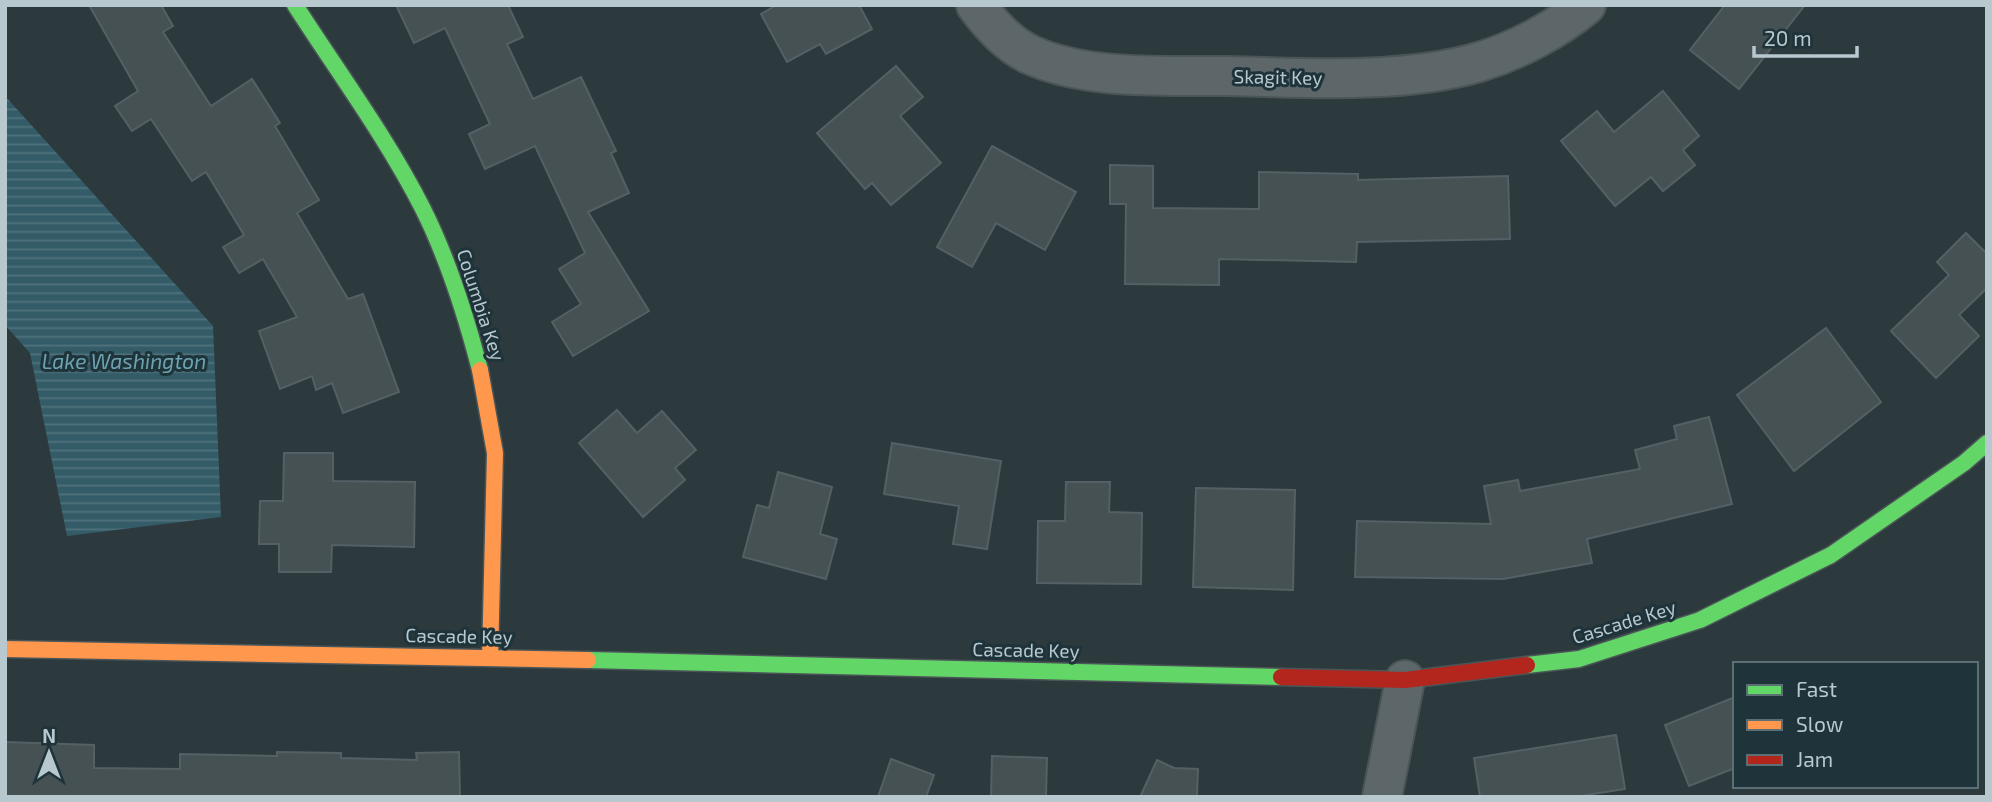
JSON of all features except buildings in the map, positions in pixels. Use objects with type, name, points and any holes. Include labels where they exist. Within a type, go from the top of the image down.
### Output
[{"type":"street","name":"Columbia Key","points":[[295,5],[383,141],[423,210],[466,316],[485,389],[495,453],[490,657]]},
{"type":"street","name":"Skagit Key","points":[[976,5],[999,33],[1030,54],[1073,67],[1130,74],[1314,78],[1422,74],[1479,62],[1535,39],[1586,5]]},
{"type":"street","name":"Cascade Key","points":[[5,649],[490,657],[1405,680],[1578,659],[1700,620],[1831,555],[1964,463],[1987,443]]},
{"type":"street","points":[[1382,797],[1405,680]]},
{"type":"water","name":"Lake Washington","points":[[5,96],[213,326],[221,517],[67,536],[30,353],[5,325]]},
{"type":"traffic: fast","points":[[295,5],[378,131],[423,209],[456,288],[480,370]]},
{"type":"traffic: fast","points":[[1527,665],[1579,659],[1700,620],[1831,555],[1964,463],[1987,443]]},
{"type":"traffic: fast","points":[[588,660],[1281,677]]},
{"type":"traffic: slow","points":[[480,370],[495,453],[490,658]]},
{"type":"traffic: slow","points":[[5,649],[588,660]]},
{"type":"traffic: jam","points":[[1281,677],[1405,680],[1527,665]]}]
